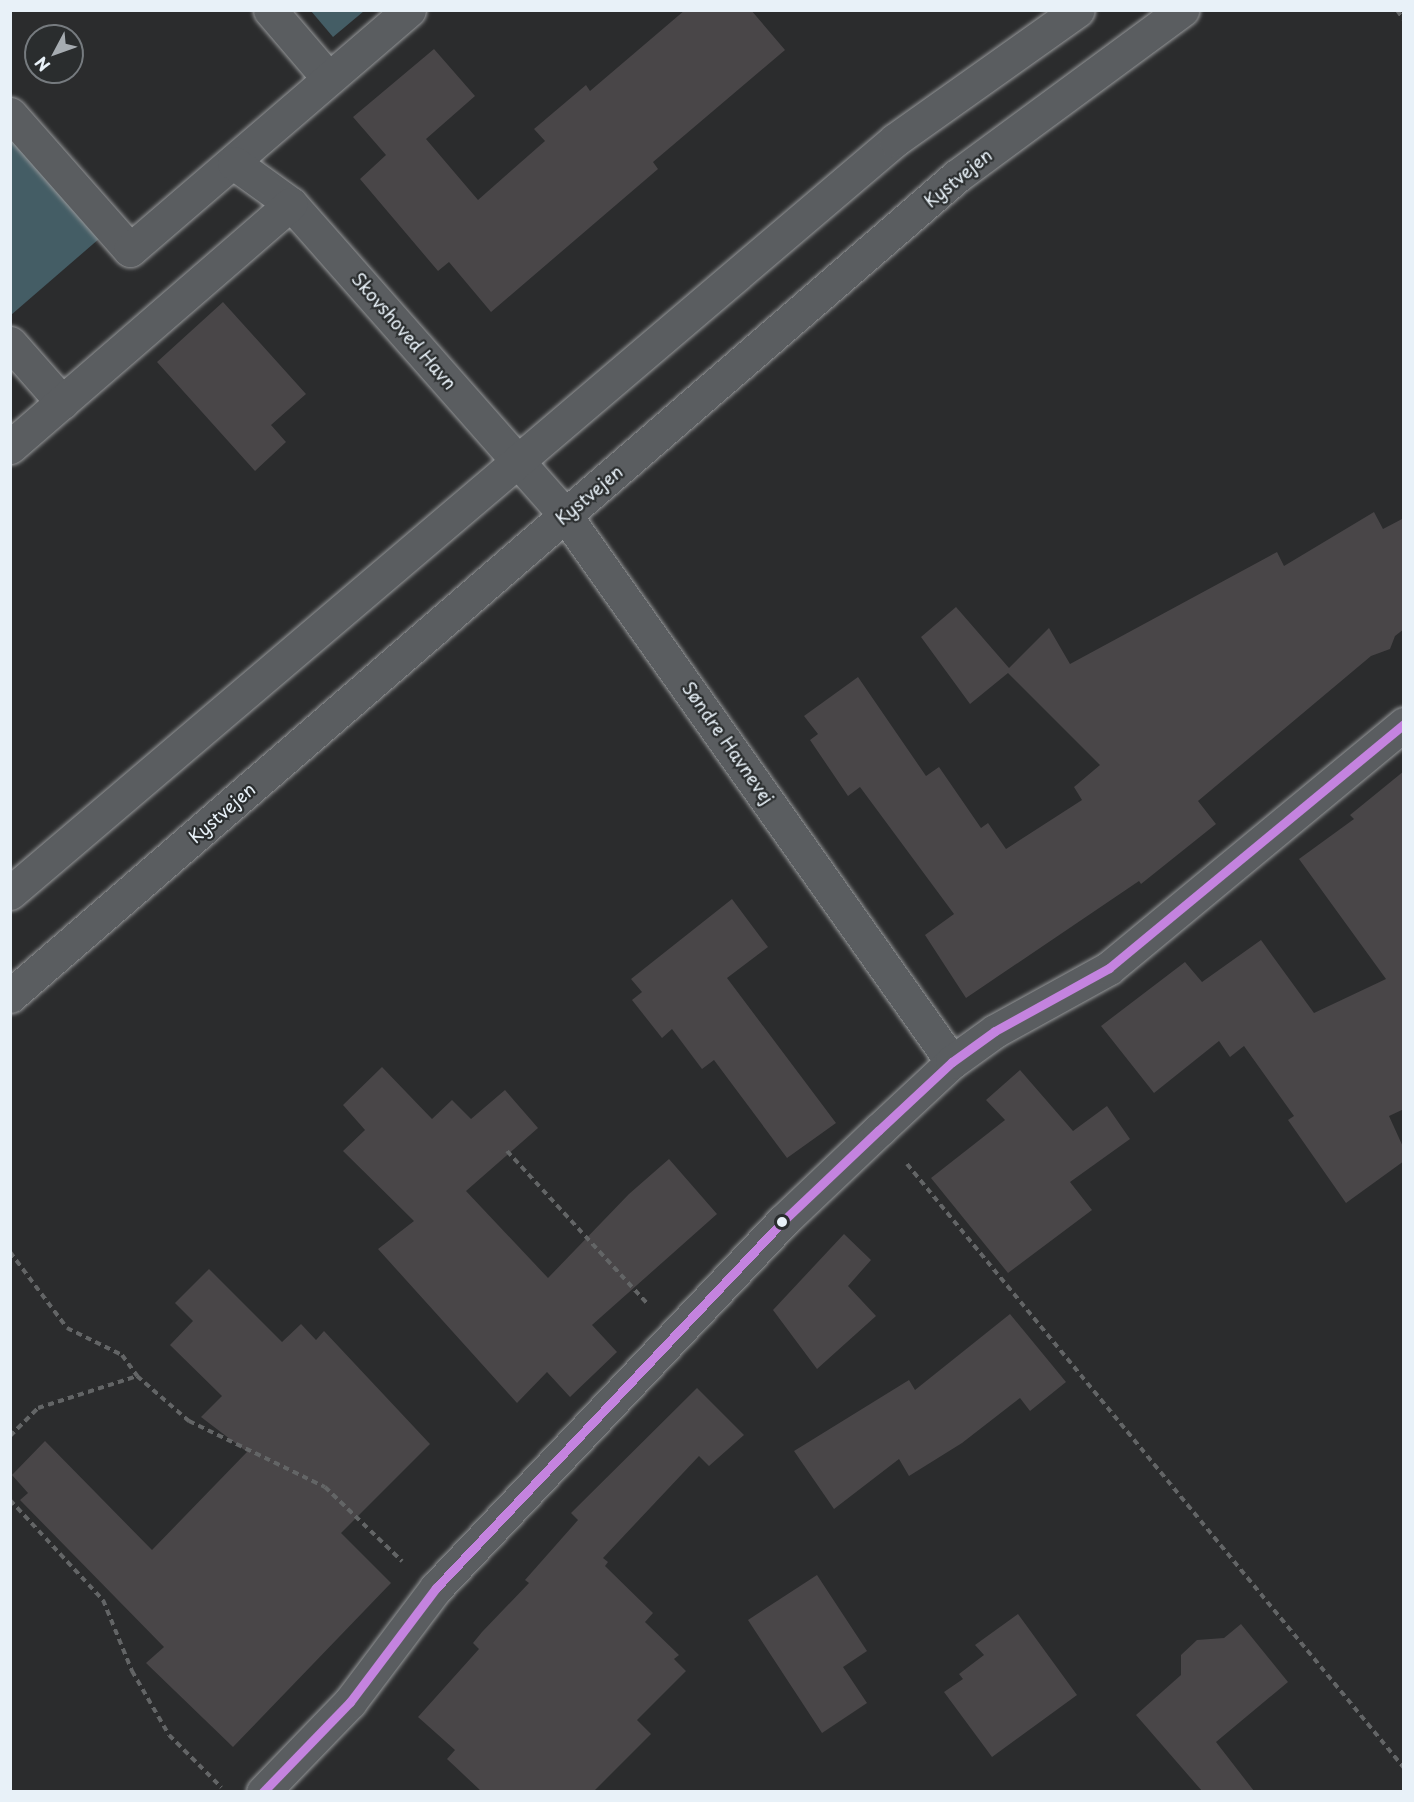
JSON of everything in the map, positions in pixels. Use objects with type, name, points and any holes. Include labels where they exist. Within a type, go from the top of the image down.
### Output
[{"type":"main road","points":[[270,10],[328,78]]},
{"type":"main road","points":[[10,114],[130,250],[234,163],[328,78],[409,10]]},
{"type":"main road","points":[[10,893],[516,460],[895,140],[1078,10]]},
{"type":"main road","name":"Kystvejen","points":[[10,996],[957,176],[1182,10]]},
{"type":"main road","name":"Skovshoved Havn","points":[[234,163],[291,204],[516,460]]},
{"type":"main road","points":[[10,447],[291,204]]},
{"type":"main road","points":[[10,343],[62,402]]},
{"type":"main road","name":"Søndre Havnevej","points":[[516,460],[565,515],[952,1062]]},
{"type":"main road","points":[[263,1791],[350,1702],[434,1590],[783,1221],[879,1130],[952,1062],[1002,1027],[1109,968],[1404,724]]},
{"type":"path","points":[[1397,10],[1404,20]]},
{"type":"path","points":[[879,1130],[1404,1768]]},
{"type":"path","points":[[507,1151],[676,1334]]},
{"type":"path","points":[[10,1252],[67,1328],[122,1355],[137,1376],[189,1421],[325,1487],[434,1590]]},
{"type":"path","points":[[10,1436],[38,1408],[137,1376]]},
{"type":"path","points":[[10,1500],[104,1600],[132,1671],[169,1735],[226,1791]]},
{"type":"water","points":[[311,11],[364,11],[333,37]]},
{"type":"water","points":[[10,135],[100,238],[11,315],[10,315]]},
{"type":"building","points":[[685,10],[751,10],[785,50],[653,162],[658,169],[491,312],[449,262],[438,271],[360,179],[386,155],[353,117],[434,49],[475,96],[426,139],[478,200],[545,141],[534,129],[586,85],[590,91]]},
{"type":"building","points":[[223,302],[306,394],[271,425],[286,442],[255,471],[157,362]]},
{"type":"building","points":[[1374,512],[1383,529],[1404,518],[1404,629],[1395,636],[1390,649],[1371,656],[1198,801],[1216,824],[1141,884],[1139,881],[966,998],[925,935],[954,914],[860,787],[848,796],[810,740],[818,734],[804,716],[858,677],[926,776],[939,767],[981,828],[988,823],[1006,849],[1082,800],[1074,787],[1100,765],[1008,673],[970,704],[921,637],[956,607],[1009,668],[1049,628],[1070,664],[1277,552],[1284,566]]},
{"type":"building","points":[[1404,771],[1404,1109],[1389,1116],[1404,1149],[1404,1161],[1346,1203],[1288,1120],[1294,1116],[1244,1046],[1230,1057],[1219,1041],[1154,1093],[1101,1026],[1185,962],[1202,982],[1261,940],[1314,1013],[1386,979],[1299,859],[1354,819],[1350,815]]},
{"type":"building","points":[[732,899],[768,947],[727,978],[836,1123],[787,1158],[714,1060],[702,1069],[672,1029],[662,1038],[632,1000],[642,992],[631,979]]},
{"type":"building","points":[[382,1067],[432,1119],[452,1100],[471,1119],[505,1090],[538,1128],[466,1191],[548,1278],[629,1194],[669,1159],[717,1214],[592,1325],[617,1352],[570,1397],[547,1372],[517,1403],[378,1249],[414,1221],[343,1151],[365,1130],[343,1105]]},
{"type":"building","points":[[1020,1070],[1073,1131],[1107,1106],[1130,1139],[1070,1182],[1092,1210],[1008,1273],[931,1178],[1005,1120],[986,1100]]},
{"type":"building","points":[[844,1234],[871,1260],[848,1286],[876,1316],[817,1369],[773,1310]]},
{"type":"building","points":[[209,1269],[282,1342],[301,1324],[316,1340],[324,1331],[430,1444],[341,1533],[391,1583],[233,1747],[146,1663],[164,1647],[20,1500],[28,1493],[12,1475],[45,1441],[152,1550],[247,1452],[201,1417],[222,1396],[170,1345],[193,1321],[175,1303]]},
{"type":"building","points":[[1010,1314],[1066,1382],[1030,1411],[1020,1398],[962,1443],[909,1476],[899,1459],[834,1509],[794,1451],[909,1380],[915,1390]]},
{"type":"building","points":[[697,1388],[744,1435],[709,1466],[699,1456],[603,1558],[608,1562],[605,1566],[653,1613],[645,1622],[679,1655],[674,1659],[686,1671],[637,1720],[651,1734],[594,1791],[481,1791],[447,1759],[455,1750],[418,1717],[479,1649],[473,1643],[529,1583],[525,1580],[578,1520],[571,1513]]},
{"type":"building","points":[[817,1575],[867,1651],[843,1667],[867,1703],[822,1733],[748,1620]]},
{"type":"building","points":[[1018,1614],[1077,1695],[992,1757],[944,1692],[963,1679],[959,1674],[984,1655],[975,1645]]},
{"type":"building","points":[[1241,1624],[1288,1682],[1216,1742],[1254,1791],[1202,1791],[1136,1715],[1181,1675],[1181,1655],[1197,1640],[1224,1638]]},
{"type":"transit line","points":[[263,1792],[350,1702],[436,1588],[783,1221],[879,1130],[952,1062],[995,1031],[1109,968],[1404,724]]}]
